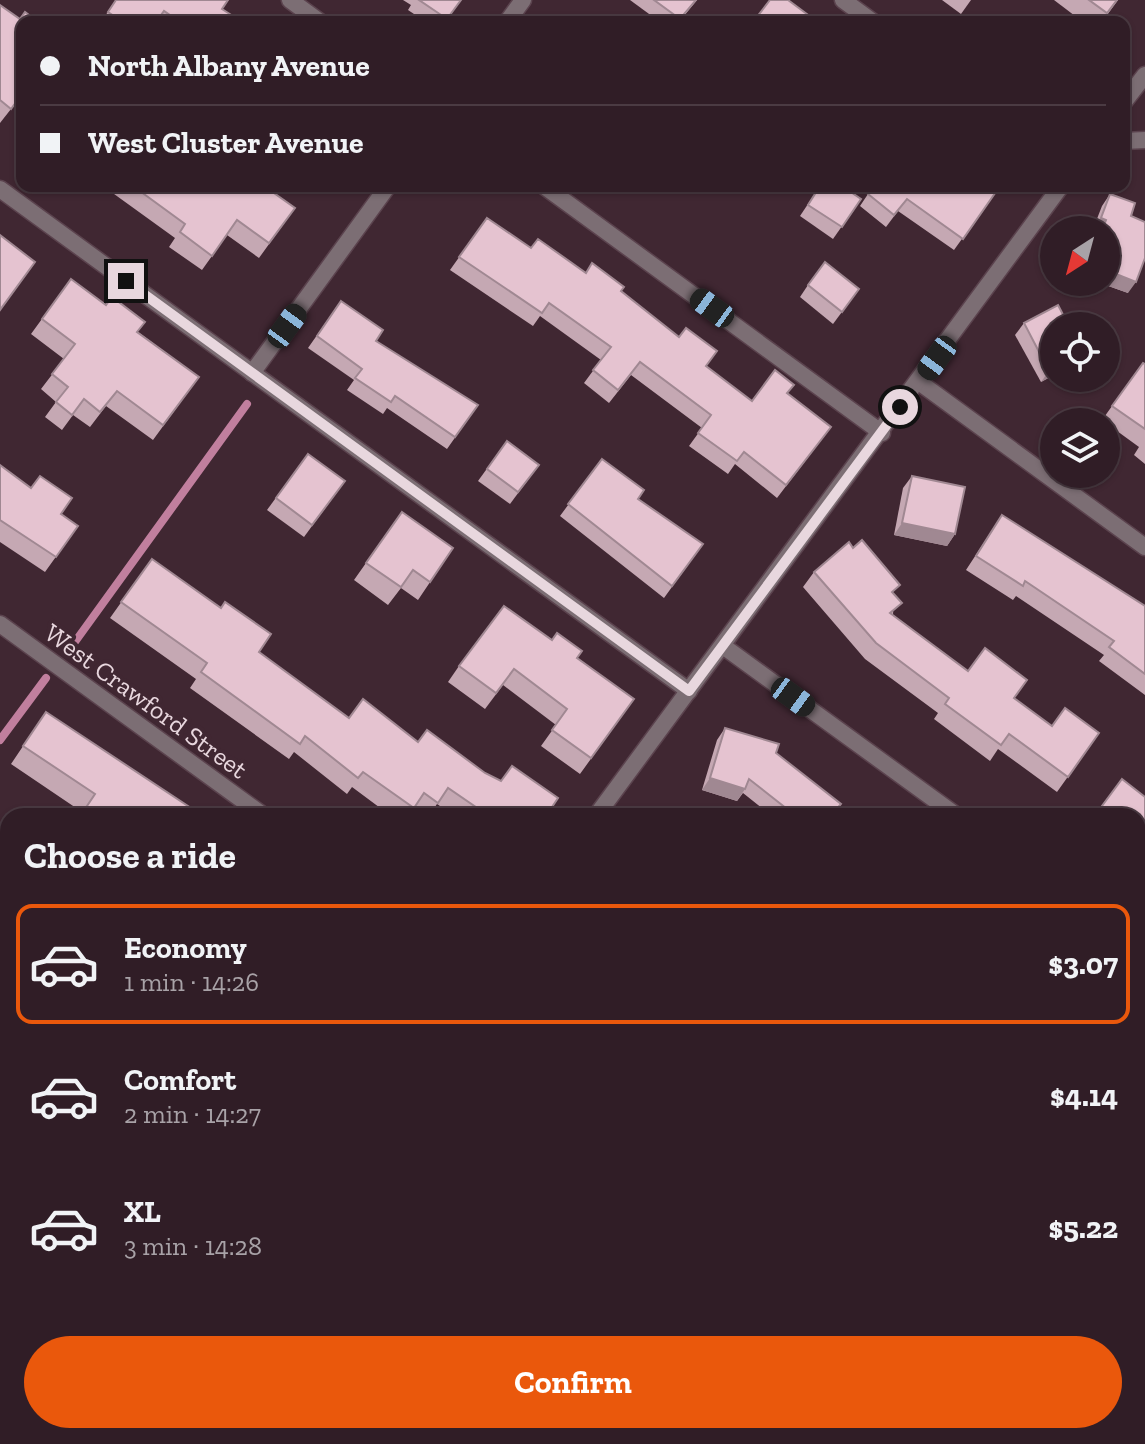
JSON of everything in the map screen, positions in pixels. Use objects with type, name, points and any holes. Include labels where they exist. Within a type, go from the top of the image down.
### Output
[{"type":"street","points":[[290,0],[312,16]]},
{"type":"street","points":[[843,0],[865,16]]},
{"type":"street","points":[[1130,94],[1145,75]]},
{"type":"street","points":[[0,189],[689,691]]},
{"type":"street","points":[[252,373],[384,192]]},
{"type":"street","points":[[552,192],[882,433]]},
{"type":"street","points":[[602,808],[882,433],[1057,192]]},
{"type":"street","points":[[919,382],[1145,547]]},
{"type":"street","name":"West Crawford Street","points":[[0,624],[253,808]]},
{"type":"street","points":[[723,646],[946,808]]},
{"type":"building","points":[[116,0],[228,0],[222,9],[233,16],[171,16],[164,11],[160,16],[114,16],[108,12]]},
{"type":"building","points":[[419,0],[461,0],[449,16],[443,16]]},
{"type":"building","points":[[654,0],[696,0],[683,16],[676,16]]},
{"type":"building","points":[[770,0],[788,0],[810,16],[758,16]]},
{"type":"building","points":[[1089,0],[1117,0],[1107,13]]},
{"type":"building","points":[[0,5],[16,16],[16,102],[11,109],[0,100]]},
{"type":"building","points":[[141,192],[272,192],[295,208],[269,243],[237,220],[212,256],[180,232],[185,224]]},
{"type":"building","points":[[816,192],[851,192],[861,199],[842,227],[808,205]]},
{"type":"building","points":[[996,192],[963,239],[907,199],[894,215],[868,194]]},
{"type":"building","points":[[1110,194],[1135,203],[1131,216],[1145,222],[1145,258],[1136,282],[1120,276],[1120,216],[1102,216]]},
{"type":"building","points":[[487,218],[531,248],[538,239],[586,273],[592,263],[624,287],[621,291],[679,337],[686,328],[717,351],[706,366],[752,401],[775,370],[794,385],[787,393],[831,427],[786,485],[744,452],[737,461],[698,433],[711,415],[640,362],[618,390],[593,370],[611,347],[549,303],[542,313],[459,257]]},
{"type":"building","points":[[0,235],[35,262],[0,310]]},
{"type":"building","points":[[825,262],[859,289],[842,312],[808,285]]},
{"type":"building","points":[[71,279],[106,305],[112,297],[145,322],[137,332],[199,377],[163,425],[117,391],[100,412],[84,399],[72,415],[56,402],[68,387],[52,374],[75,344],[42,319]]},
{"type":"building","points":[[341,301],[383,330],[376,341],[478,405],[455,437],[395,396],[391,402],[355,378],[362,369],[317,336]]},
{"type":"building","points":[[1058,305],[1062,312],[1045,312]]},
{"type":"building","points":[[1040,315],[1040,354],[1024,323]]},
{"type":"building","points":[[1145,364],[1145,429],[1120,412],[1120,408],[1112,406]]},
{"type":"building","points":[[507,441],[539,465],[518,492],[487,469]]},
{"type":"building","points":[[308,454],[345,481],[312,525],[276,498]]},
{"type":"building","points":[[602,459],[644,490],[638,499],[703,544],[672,586],[568,504]]},
{"type":"building","points":[[0,465],[31,488],[40,476],[72,498],[61,514],[78,526],[56,557],[0,520]]},
{"type":"building","points":[[912,476],[965,487],[955,534],[902,523]]},
{"type":"building","points":[[402,512],[453,548],[430,582],[413,570],[401,587],[366,563]]},
{"type":"building","points":[[1002,515],[1145,606],[1145,674],[1109,647],[1114,641],[1025,581],[1023,586],[976,556]]},
{"type":"building","points":[[862,540],[900,585],[892,592],[902,603],[890,613],[968,671],[985,648],[1027,680],[1014,698],[1052,726],[1065,708],[1099,733],[1068,777],[1009,734],[1001,745],[945,704],[949,698],[876,643],[814,572],[849,542],[853,548]]},
{"type":"building","points":[[152,559],[221,608],[225,602],[271,634],[259,652],[349,718],[363,699],[418,742],[427,730],[485,773],[501,781],[512,766],[558,798],[551,808],[477,808],[448,788],[438,803],[424,793],[414,808],[363,772],[358,778],[305,736],[300,744],[201,672],[207,663],[121,602]]},
{"type":"building","points":[[504,606],[552,640],[557,633],[582,651],[577,658],[634,699],[591,758],[552,730],[567,709],[514,669],[496,693],[459,666]]},
{"type":"building","points":[[46,712],[191,808],[86,808],[95,794],[23,746]]},
{"type":"building","points":[[725,728],[779,744],[776,753],[841,804],[838,808],[786,808],[749,779],[745,789],[710,778]]},
{"type":"building","points":[[1122,779],[1145,797],[1145,808],[1100,808]]},
{"type":"waterway","points":[[72,646],[247,404]]},
{"type":"waterway","points":[[0,740],[46,678]]},
{"type":"route","points":[[126,281],[689,691],[900,407]]}]
